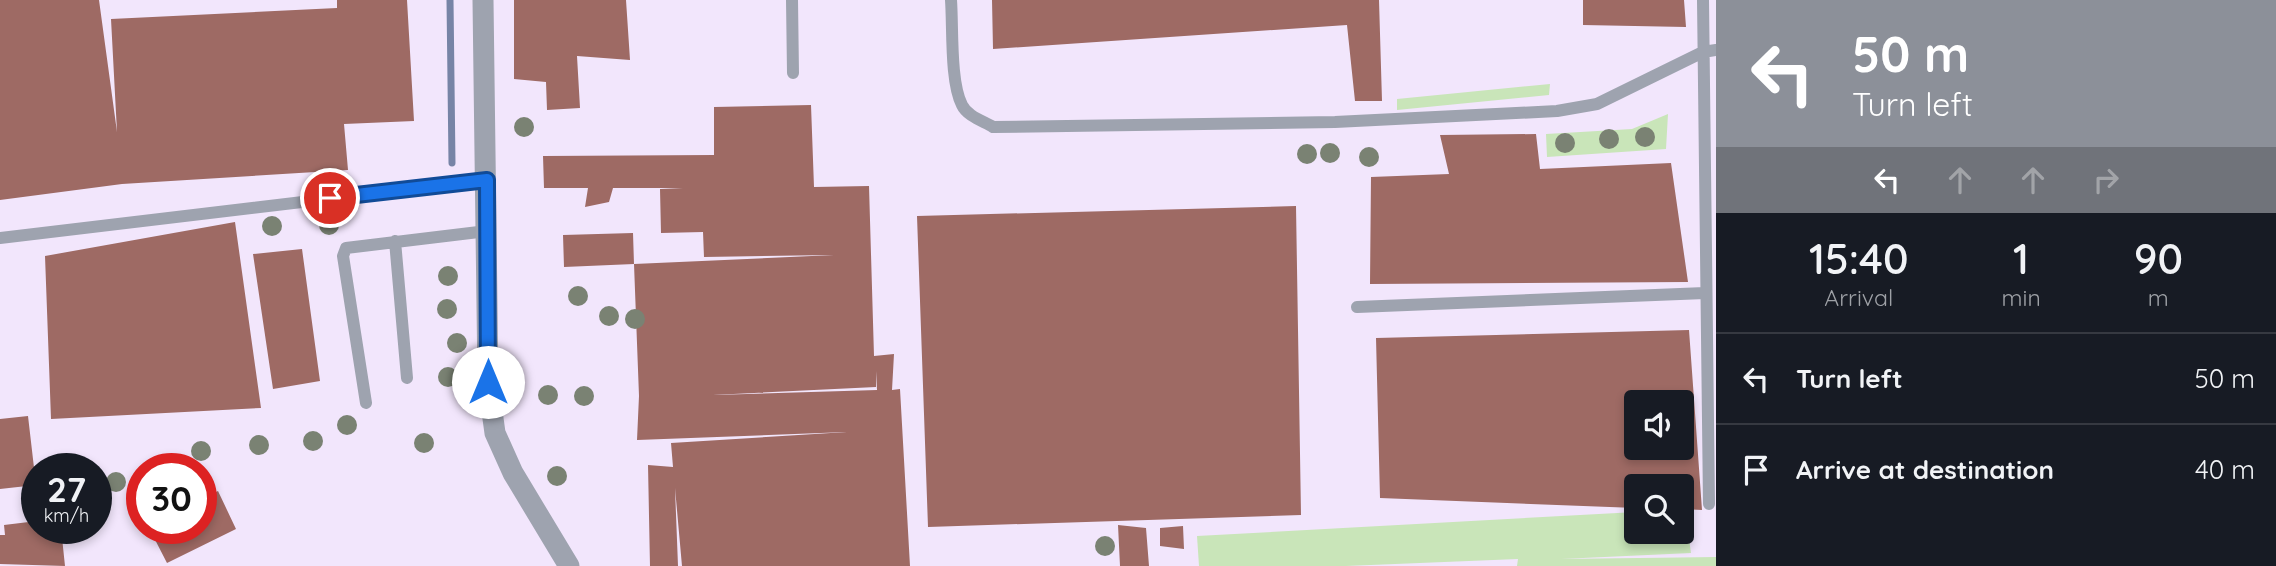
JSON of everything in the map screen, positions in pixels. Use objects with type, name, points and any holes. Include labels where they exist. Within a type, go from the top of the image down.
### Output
[{"type":"street","points":[[483,0],[488,382],[495,433],[513,473],[569,566]]},
{"type":"lane","points":[[792,0],[793,73]]},
{"type":"lane","points":[[951,0],[954,72],[962,106],[993,127],[1335,122],[1557,111],[1597,104],[1710,51]]},
{"type":"lane","points":[[1703,0],[1710,51],[1704,293],[1709,504]]},
{"type":"lane","points":[[0,238],[487,180]]},
{"type":"lane","points":[[366,403],[343,256],[346,248],[487,231]]},
{"type":"lane","points":[[395,241],[407,378]]},
{"type":"lane","points":[[1357,307],[1704,293]]},
{"type":"green space","points":[[1550,84],[1549,95],[1397,110],[1397,99]]},
{"type":"green space","points":[[1668,114],[1666,149],[1547,157],[1546,134],[1632,129]]},
{"type":"green space","points":[[1624,513],[1624,544],[1690,544],[1691,553],[1561,559],[1716,557],[1716,566],[1517,566],[1518,559],[1346,566],[1199,566],[1197,536]]},
{"type":"building","points":[[0,0],[99,0],[117,132],[111,19],[337,8],[337,0],[407,0],[414,121],[344,124],[348,170],[122,184],[0,200]]},
{"type":"building","points":[[514,0],[626,0],[630,60],[577,56],[580,108],[547,110],[546,82],[514,79]]},
{"type":"building","points":[[992,0],[1379,0],[1382,101],[1355,101],[1347,25],[993,49]]},
{"type":"building","points":[[1583,0],[1684,0],[1686,27],[1583,25]]},
{"type":"building","points":[[811,105],[814,187],[869,186],[874,356],[894,354],[892,390],[900,389],[910,566],[682,566],[675,488],[678,566],[650,566],[648,465],[673,467],[671,443],[847,432],[637,440],[639,396],[634,264],[834,255],[704,257],[703,232],[661,233],[660,189],[683,188],[613,188],[609,202],[585,207],[588,188],[544,188],[543,156],[714,155],[714,107]],"holes":[[[876,371],[877,390],[713,395],[876,387]]]},
{"type":"building","points":[[1536,134],[1540,169],[1671,163],[1688,282],[1370,284],[1371,177],[1449,174],[1440,135]]},
{"type":"building","points":[[1296,206],[1301,515],[928,527],[917,216]]},
{"type":"building","points":[[235,222],[261,408],[51,419],[45,256]]},
{"type":"building","points":[[633,233],[634,264],[564,267],[563,235]]},
{"type":"building","points":[[302,249],[320,381],[273,389],[253,254]]},
{"type":"building","points":[[1689,330],[1693,390],[1624,390],[1624,460],[1694,460],[1694,399],[1702,510],[1694,510],[1694,474],[1624,474],[1624,508],[1380,498],[1376,338]]},
{"type":"building","points":[[28,416],[32,453],[21,453],[21,487],[0,489],[0,419]]},
{"type":"building","points":[[217,491],[236,529],[217,538]]},
{"type":"building","points":[[21,523],[21,544],[63,544],[65,566],[0,564],[0,535],[5,535],[4,525]]},
{"type":"building","points":[[1118,525],[1146,528],[1149,566],[1120,566]]},
{"type":"building","points":[[1183,526],[1184,549],[1160,546],[1160,528]]},
{"type":"building","points":[[157,544],[206,544],[167,563]]},
{"type":"waterway","points":[[450,0],[452,163]]},
{"type":"route","points":[[330,198],[487,180],[488,382]]}]
